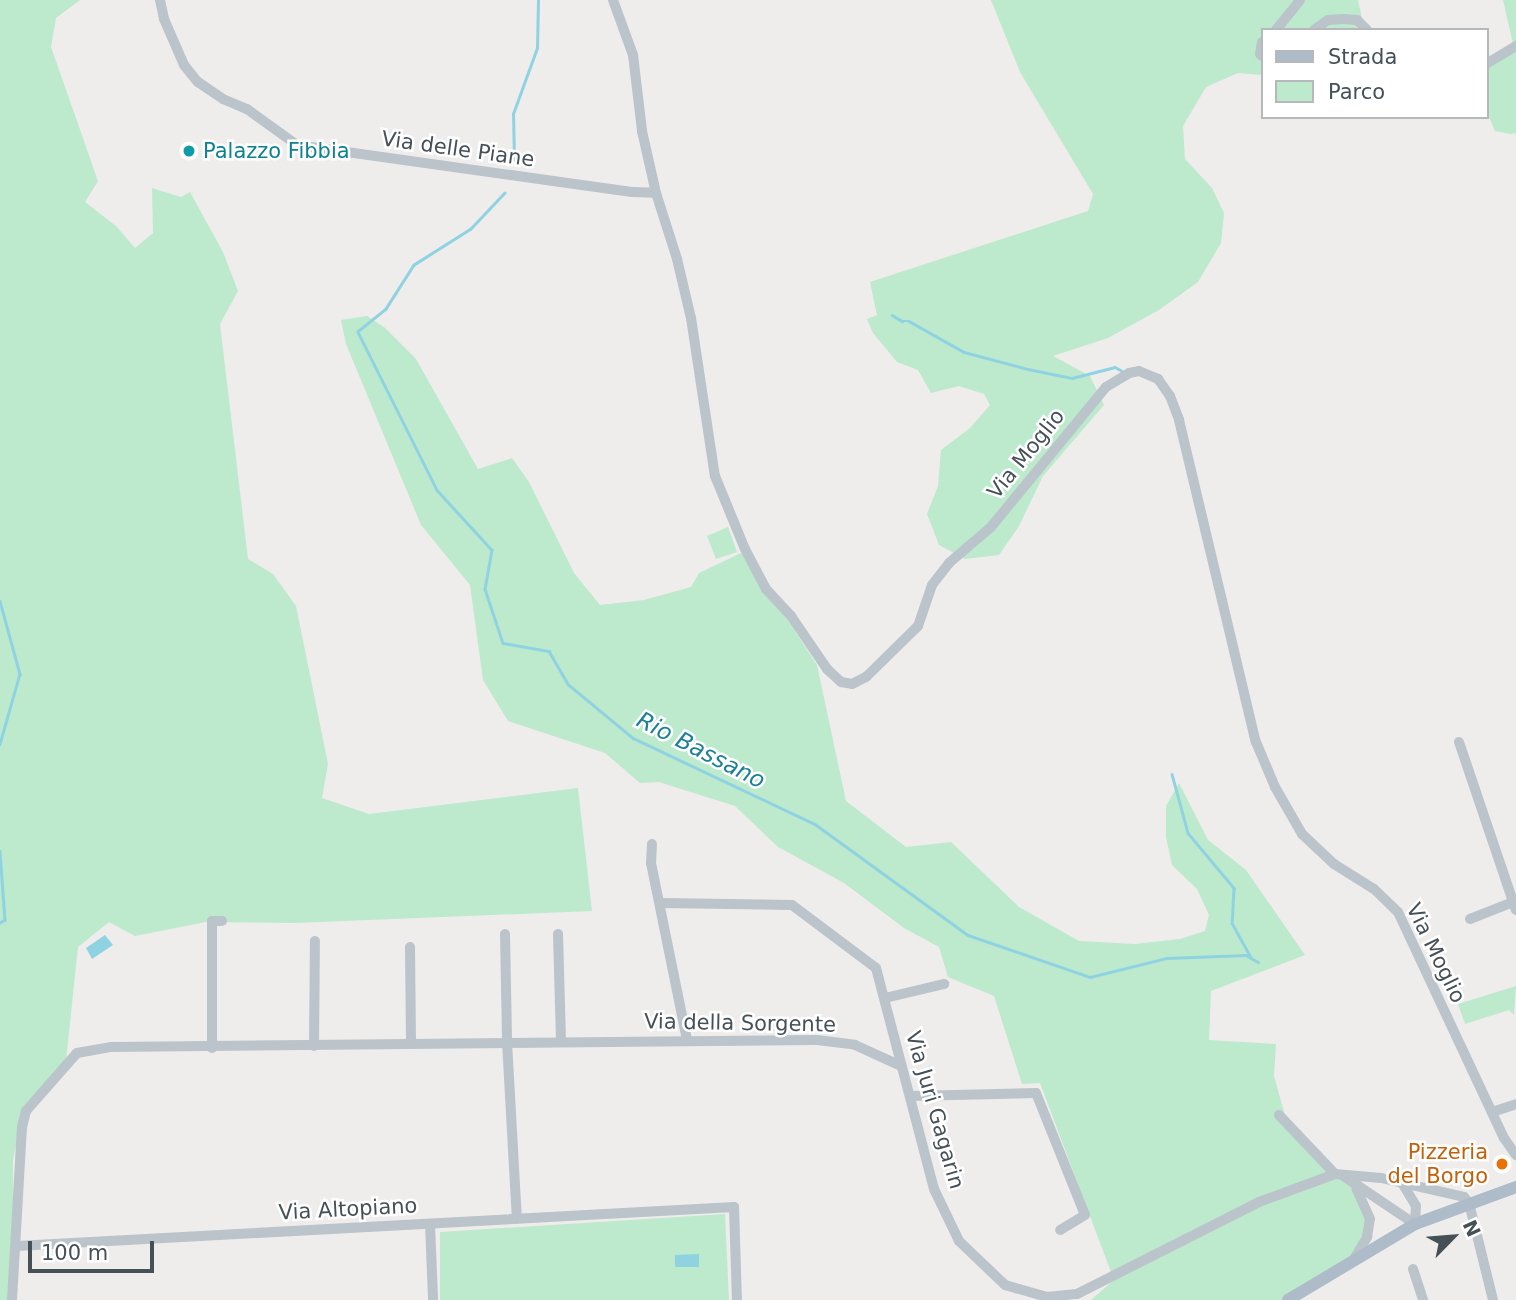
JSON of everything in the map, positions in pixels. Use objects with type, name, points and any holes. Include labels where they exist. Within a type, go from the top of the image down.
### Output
[{"type":"main road","points":[[1288,1300],[1415,1224],[1516,1187]]},
{"type":"street","name":"Via delle Piane","points":[[160,0],[164,19],[184,65],[198,82],[223,99],[247,109],[297,145],[656,193]]},
{"type":"street","name":"Via Moglio","points":[[613,0],[633,55],[642,131],[656,193],[677,259],[691,318],[715,477],[745,549],[766,589],[791,616],[827,669],[841,682],[852,684],[866,677],[918,626],[932,585],[948,563],[991,527],[1106,387],[1129,373],[1139,371],[1158,379],[1170,396],[1179,419],[1256,741],[1275,787],[1303,834],[1334,864],[1374,889],[1398,912],[1492,1112],[1516,1155]]},
{"type":"street","points":[[1278,28],[1300,0]]},
{"type":"street","points":[[1317,28],[1328,20],[1343,19],[1357,20],[1365,28]]},
{"type":"street","points":[[1488,63],[1516,46]]},
{"type":"street","points":[[1459,742],[1514,906],[1470,919]]},
{"type":"street","points":[[652,844],[652,863],[687,1040]]},
{"type":"street","name":"Via Juri Gagarin","points":[[661,903],[792,905],[876,968],[934,1189],[959,1241],[1005,1285],[1046,1297],[1064,1297],[1090,1290],[1259,1202],[1339,1174],[1457,1193],[1469,1203]]},
{"type":"street","points":[[212,1048],[212,921],[222,921]]},
{"type":"street","points":[[505,934],[507,1042],[517,1219]]},
{"type":"street","points":[[12,1300],[22,1126],[26,1111],[77,1054],[111,1047],[212,1048],[561,1041],[558,934]]},
{"type":"street","points":[[314,1046],[315,941]]},
{"type":"street","points":[[410,947],[411,1043]]},
{"type":"street","points":[[885,998],[944,984]]},
{"type":"street","name":"Via della Sorgente","points":[[561,1041],[817,1040],[855,1045],[901,1066]]},
{"type":"street","points":[[911,1096],[1036,1093],[1085,1215],[1060,1230]]},
{"type":"street","points":[[1492,1112],[1516,1104]]},
{"type":"street","points":[[1279,1115],[1339,1174],[1415,1224]]},
{"type":"street","points":[[1402,1183],[1416,1206]]},
{"type":"street","points":[[1354,1184],[1370,1219],[1367,1237],[1354,1259]]},
{"type":"street","points":[[1415,1224],[1416,1206],[1428,1188]]},
{"type":"street","points":[[1469,1203],[1493,1300]]},
{"type":"street","name":"Via Altopiano","points":[[17,1246],[734,1207],[737,1300]]},
{"type":"street","name":"Via Altopiano","points":[[430,1224],[433,1300]]},
{"type":"street","points":[[1413,1269],[1423,1300]]},
{"type":"green space","points":[[0,0],[80,0],[56,18],[51,47],[98,181],[85,202],[116,226],[135,248],[153,233],[152,188],[181,197],[190,192],[223,252],[238,291],[220,324],[248,559],[273,574],[296,606],[328,764],[322,798],[369,814],[578,788],[592,911],[295,923],[206,922],[135,936],[109,922],[78,947],[66,1061],[23,1112],[13,1160],[13,1300],[0,1300]]},
{"type":"green space","points":[[991,0],[1358,0],[1362,18],[1356,28],[1260,28],[1260,75],[1238,73],[1206,87],[1183,126],[1185,159],[1212,188],[1224,213],[1221,243],[1198,282],[1159,310],[1108,338],[1053,356],[1090,376],[1104,405],[1043,476],[1019,526],[999,555],[965,559],[939,545],[927,514],[938,486],[941,450],[970,428],[990,405],[984,394],[959,386],[931,393],[918,370],[897,362],[873,333],[867,319],[877,315],[870,282],[1088,211],[1093,194],[1020,72]]},
{"type":"green space","points":[[1503,0],[1516,0],[1516,133],[1511,134],[1495,131],[1488,115],[1488,63],[1513,44]]},
{"type":"green space","points":[[367,316],[384,327],[416,359],[478,469],[512,458],[529,482],[574,573],[600,605],[644,600],[691,587],[699,573],[743,552],[817,665],[846,801],[906,847],[951,842],[1019,907],[1079,941],[1135,944],[1180,939],[1205,931],[1209,915],[1197,889],[1172,865],[1166,837],[1166,806],[1179,783],[1208,840],[1246,870],[1305,955],[1211,991],[1209,1040],[1276,1044],[1274,1076],[1286,1119],[1349,1183],[1366,1210],[1368,1227],[1360,1254],[1288,1300],[1091,1300],[1114,1280],[1040,1083],[1022,1084],[994,996],[948,977],[939,947],[904,928],[844,883],[778,847],[735,806],[659,782],[640,783],[605,753],[508,721],[483,680],[470,585],[421,525],[346,344],[341,320]]},
{"type":"green space","points":[[728,527],[737,552],[716,559],[707,536]]},
{"type":"green space","points":[[1516,986],[1514,1015],[1509,1010],[1465,1024],[1458,1004]]},
{"type":"green space","points":[[725,1214],[729,1300],[440,1300],[440,1232]]},
{"type":"water","points":[[105,935],[113,945],[92,959],[86,948]]},
{"type":"water","points":[[699,1254],[699,1267],[675,1267],[675,1255]]},
{"type":"waterway","name":"Rio Bassano","points":[[514,160],[513,114],[537,48],[538,0]]},
{"type":"waterway","name":"Rio Bassano","points":[[505,193],[471,229],[414,265],[386,309],[358,332],[437,490],[492,550],[485,589],[503,643],[549,651],[569,685],[633,738],[815,824],[968,935],[1090,977],[1167,958],[1246,955],[1258,962]]},
{"type":"waterway","points":[[892,315],[902,321],[909,321],[964,352],[1028,369],[1072,378],[1115,367],[1124,372]]},
{"type":"waterway","points":[[0,601],[20,674],[0,744]]},
{"type":"waterway","points":[[1172,774],[1188,833],[1234,888],[1232,923],[1251,957]]},
{"type":"waterway","points":[[0,851],[5,920],[0,923]]},
{"type":"place","name":"Palazzo Fibbia","points":[[189,151]]},
{"type":"place","name":"Pizzeria del Borgo","points":[[1502,1164]]}]
